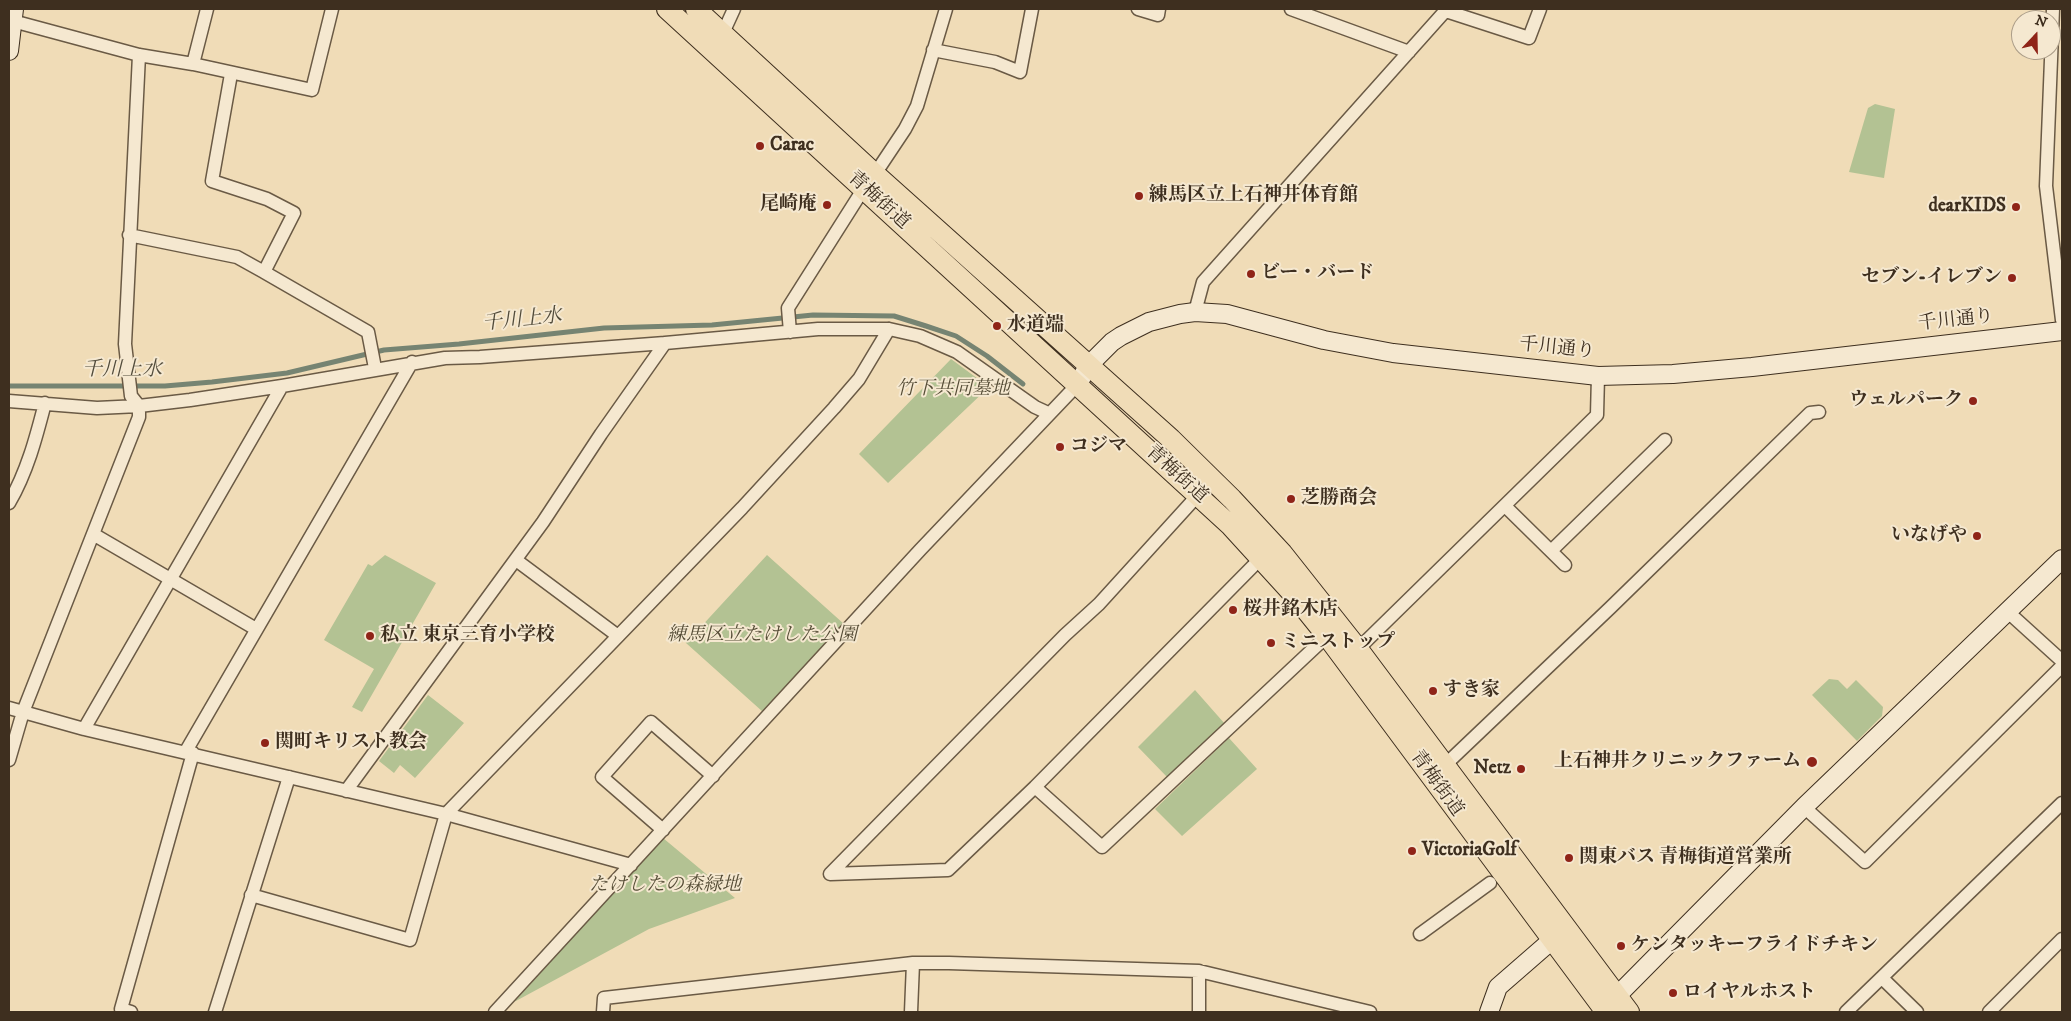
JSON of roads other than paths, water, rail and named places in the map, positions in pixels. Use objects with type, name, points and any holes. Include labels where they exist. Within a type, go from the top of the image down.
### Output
[{"type":"main road","name":"青梅街道","points":[[667,9],[1088,366],[1171,439],[1232,499],[1282,553],[1358,649],[1444,766],[1609,1006]]},
{"type":"main road","name":"青梅街道","points":[[696,9],[723,33],[869,181],[1078,384],[1231,526],[1261,558],[1327,636],[1552,940],[1609,1006],[1629,1012]]},
{"type":"main road","points":[[9,51],[12,17]]},
{"type":"main road","name":"千川通り","points":[[1078,384],[1088,366],[1112,342],[1134,329],[1165,317],[1195,312],[1227,314],[1324,340],[1393,353],[1598,376],[1673,374],[1743,368],[2062,331]]},
{"type":"main road","points":[[1609,1006],[1804,807],[2062,559]]},
{"type":"main road","points":[[1490,1012],[1498,987],[1552,940]]},
{"type":"street","points":[[193,64],[207,9]]},
{"type":"street","points":[[12,17],[139,55],[193,64],[231,74],[312,90],[332,9]]},
{"type":"street","points":[[723,33],[734,9]]},
{"type":"street","points":[[789,329],[788,308],[869,181],[905,129],[917,106],[946,9]]},
{"type":"street","points":[[934,50],[995,62],[1020,72],[1032,9]]},
{"type":"street","points":[[1138,9],[1158,14],[1159,9]]},
{"type":"street","points":[[1291,9],[1409,52]]},
{"type":"street","points":[[1195,312],[1203,282],[1447,10],[1530,38],[1540,9]]},
{"type":"street","points":[[2053,9],[2046,186],[2062,320]]},
{"type":"street","points":[[9,760],[23,712],[139,417],[128,379],[125,344],[139,55]]},
{"type":"street","points":[[231,74],[212,182],[267,199],[294,213],[264,272]]},
{"type":"street","points":[[129,235],[237,257],[368,332],[374,364]]},
{"type":"street","points":[[9,401],[97,408],[135,401],[190,400],[282,386],[374,364],[665,344],[789,329],[889,329],[920,336],[957,352],[1035,407],[1048,414]]},
{"type":"street","points":[[251,895],[410,940],[446,814],[742,508],[834,408],[859,379],[889,329]]},
{"type":"street","points":[[346,790],[516,560],[665,344]]},
{"type":"street","points":[[131,1012],[121,1009],[190,752],[256,629],[412,362]]},
{"type":"street","points":[[1358,649],[1597,415],[1598,376]]},
{"type":"street","points":[[495,1012],[520,988],[920,550],[1078,384]]},
{"type":"street","points":[[84,728],[282,386]]},
{"type":"street","points":[[9,503],[17,489],[34,446],[45,403]]},
{"type":"street","points":[[1444,766],[1610,608],[1810,413],[1819,412]]},
{"type":"street","points":[[1551,551],[1665,440]]},
{"type":"street","points":[[1198,495],[1099,604],[1065,635],[830,874],[948,870],[1035,787],[1261,558]]},
{"type":"street","points":[[1505,506],[1565,565]]},
{"type":"street","points":[[94,534],[256,629]]},
{"type":"street","points":[[516,560],[618,636]]},
{"type":"street","points":[[2008,612],[2062,660]]},
{"type":"street","points":[[1035,787],[1102,847],[1327,636]]},
{"type":"street","points":[[1804,807],[1865,862],[2062,666]]},
{"type":"street","points":[[9,708],[84,728],[446,814],[631,865]]},
{"type":"street","points":[[663,830],[602,777],[651,722],[713,776]]},
{"type":"street","points":[[215,1012],[289,777]]},
{"type":"street","points":[[1846,1012],[2062,804]]},
{"type":"street","points":[[1420,934],[1490,883]]},
{"type":"street","points":[[1989,1012],[2062,940]]},
{"type":"street","points":[[911,1012],[913,963]]},
{"type":"street","points":[[603,1012],[604,998],[913,963],[1199,971],[1370,1012]]},
{"type":"street","points":[[1199,971],[1199,1012]]},
{"type":"street","points":[[1882,978],[1917,1012]]},
{"type":"waterway","name":"千川上水","points":[[9,386],[165,386],[212,382],[287,373],[384,350],[604,328],[712,325],[813,315],[894,316],[926,326],[956,336],[987,356],[1023,384]]},
{"type":"place","name":"Carac","points":[[760,146]]},
{"type":"place","name":"練馬区立上石神井体育館","points":[[1139,196]]},
{"type":"place","name":"尾崎庵","points":[[827,205]]},
{"type":"place","name":"dearKIDS","points":[[2016,207]]},
{"type":"place","name":"ビー・バード","points":[[1251,274]]},
{"type":"place","name":"セブン-イレブン","points":[[2012,278]]},
{"type":"place","name":"水道端","points":[[997,326]]},
{"type":"place","name":"ウェルパーク","points":[[1973,401]]},
{"type":"place","name":"コジマ","points":[[1060,447]]},
{"type":"place","name":"芝勝商会","points":[[1291,499]]},
{"type":"place","name":"いなげや","points":[[1977,536]]},
{"type":"place","name":"桜井銘木店","points":[[1233,610]]},
{"type":"place","name":"私立 東京三育小学校","points":[[370,636]]},
{"type":"place","name":"ミニストップ","points":[[1271,643]]},
{"type":"place","name":"すき家","points":[[1433,691]]},
{"type":"place","name":"関町キリスト教会","points":[[265,743]]},
{"type":"place","name":"上石神井クリニックファーム","points":[[1812,762]]},
{"type":"place","name":"Netz","points":[[1521,769]]},
{"type":"place","name":"VictoriaGolf","points":[[1412,851]]},
{"type":"place","name":"関東バス 青梅街道営業所","points":[[1569,858]]},
{"type":"place","name":"ケンタッキーフライドチキン","points":[[1621,946]]},
{"type":"place","name":"ロイヤルホスト","points":[[1673,993]]},
{"type":"park label","name":"竹下共同墓地","points":[[953,390]]},
{"type":"park label","name":"練馬区立たけした公園","points":[[762,636]]},
{"type":"park label","name":"たけしたの森緑地","points":[[665,886]]}]
